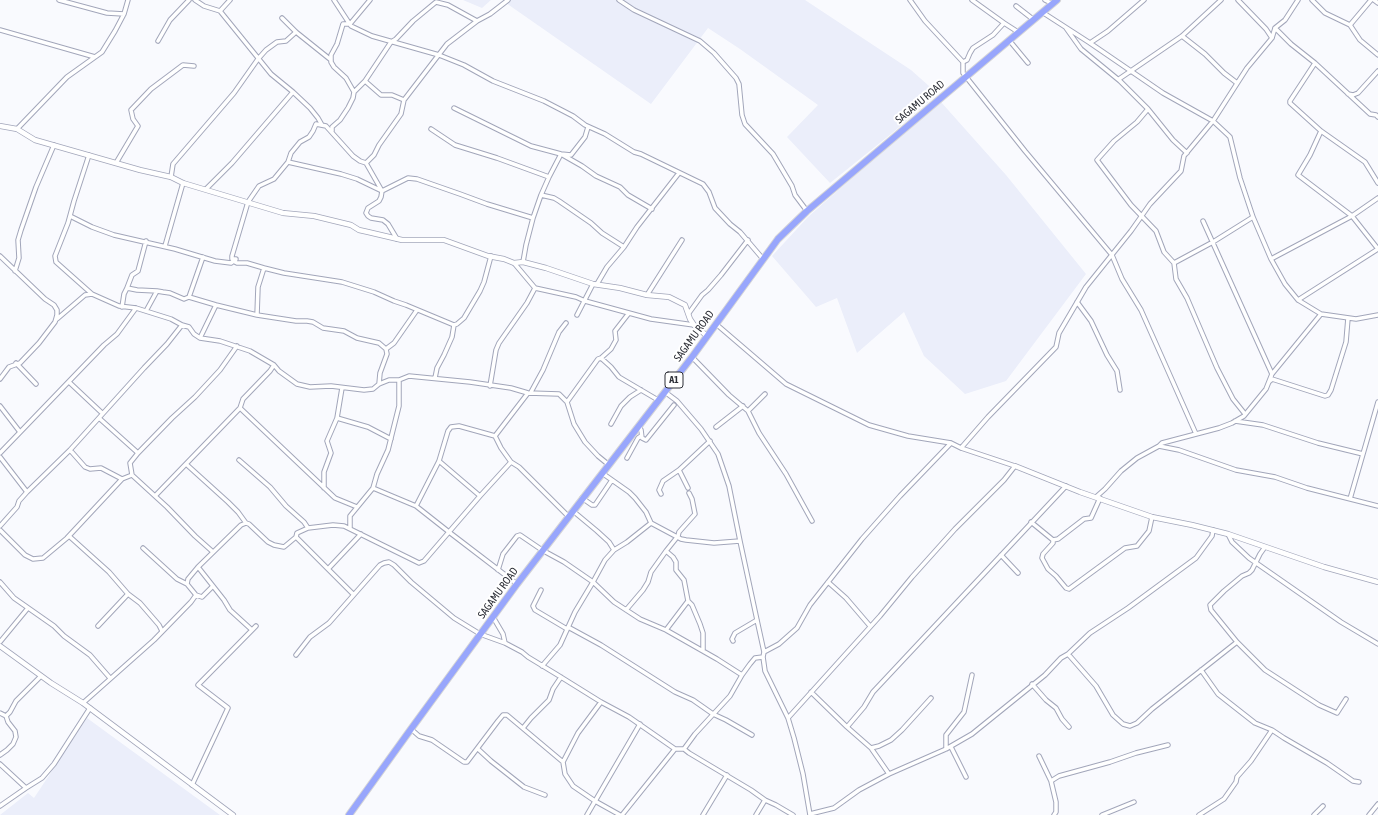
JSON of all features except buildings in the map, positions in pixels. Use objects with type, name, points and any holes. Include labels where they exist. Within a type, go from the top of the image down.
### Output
[{"type":"highway","name":"SAGAMU ROAD","points":[[350,815],[410,729],[542,550],[692,357],[778,239],[807,211],[1055,2]]},
{"type":"street","points":[[59,0],[107,13],[124,14]]},
{"type":"street","points":[[17,129],[67,77],[102,52],[124,14],[128,0]]},
{"type":"street","points":[[158,41],[170,20],[189,0]]},
{"type":"street","points":[[196,0],[204,6],[220,11],[271,74],[293,92],[318,118],[323,126]]},
{"type":"street","points":[[220,11],[230,0]]},
{"type":"street","points":[[334,0],[350,24],[372,36],[439,55],[464,65],[492,81],[544,101],[573,116],[588,127],[605,134],[634,152],[706,187],[715,208],[748,240],[763,259]]},
{"type":"street","points":[[350,24],[370,0]]},
{"type":"street","points":[[366,163],[374,155],[379,145],[401,114],[404,100],[447,44],[508,0]]},
{"type":"street","points":[[619,0],[634,10],[700,42],[714,54],[731,73],[739,84],[742,115],[745,124],[773,154],[792,186],[795,195],[807,211]]},
{"type":"street","points":[[910,0],[925,21],[964,63],[963,73],[1025,151],[1112,255],[1122,279],[1141,310],[1196,434]]},
{"type":"street","points":[[972,0],[1018,32]]},
{"type":"street","points":[[1045,0],[1055,2]]},
{"type":"street","points":[[1090,43],[1144,0]]},
{"type":"street","points":[[1119,80],[1182,36],[1220,0]]},
{"type":"street","points":[[1238,0],[1266,29],[1272,38]]},
{"type":"street","points":[[961,448],[988,417],[1056,347],[1059,333],[1086,287],[1150,204],[1181,171],[1184,156],[1214,121],[1247,68],[1272,38],[1275,28],[1285,20],[1298,0]]},
{"type":"street","points":[[1312,0],[1325,13],[1350,25],[1360,40],[1378,55]]},
{"type":"street","points":[[1350,25],[1373,0],[1378,3]]},
{"type":"street","points":[[332,131],[332,127],[340,120],[348,108],[354,92],[365,81],[390,42],[396,39],[413,20],[436,2],[448,5],[477,21]]},
{"type":"street","points":[[1016,6],[1034,20]]},
{"type":"street","points":[[1042,12],[1163,93],[1214,121],[1230,137],[1240,178],[1253,217],[1271,259],[1285,284],[1298,300],[1321,314],[1356,319],[1378,315]]},
{"type":"street","points":[[282,18],[296,32],[331,60]]},
{"type":"street","points":[[963,62],[967,60],[973,48],[993,35],[1004,23]]},
{"type":"street","points":[[350,24],[343,24],[338,44],[331,55],[331,62],[334,67],[346,78],[354,92]]},
{"type":"street","points":[[1066,27],[1081,49],[1119,80],[1148,109],[1173,140],[1187,153]]},
{"type":"street","points":[[1275,28],[1370,114],[1378,117]]},
{"type":"street","points":[[0,30],[96,57]]},
{"type":"street","points":[[171,176],[173,164],[234,93],[258,59],[266,50],[277,42],[286,41],[296,32]]},
{"type":"street","points":[[1182,36],[1205,54],[1224,73],[1237,83]]},
{"type":"street","points":[[1009,40],[1028,63]]},
{"type":"street","points":[[1315,63],[1290,103],[1321,131],[1365,162],[1378,183]]},
{"type":"street","points":[[116,163],[138,126],[132,119],[131,110],[151,89],[183,65],[194,66]]},
{"type":"street","points":[[1348,94],[1353,95],[1358,93],[1378,71]]},
{"type":"street","points":[[365,81],[381,94],[404,100]]},
{"type":"street","points":[[206,189],[232,163],[293,92]]},
{"type":"street","points":[[454,108],[531,146],[561,154],[571,155],[585,137],[588,127]]},
{"type":"street","points":[[1148,109],[1137,122],[1114,141],[1097,160],[1114,184],[1141,217],[1156,231],[1164,252],[1174,264],[1176,279],[1187,298],[1217,368],[1233,399],[1246,414]]},
{"type":"street","points":[[396,239],[388,224],[383,220],[371,218],[366,213],[368,208],[379,201],[382,197],[382,191],[366,163],[353,156],[326,126],[316,124],[309,137],[300,142],[291,153],[288,162],[274,179],[259,186],[248,202],[232,259],[236,259],[235,262],[237,263],[248,263],[264,268],[342,282],[374,292],[454,325]]},
{"type":"street","points":[[0,126],[17,129],[35,140],[140,170],[171,176],[183,183],[283,213],[314,216],[351,225],[358,230],[396,239],[422,241],[444,240],[491,256],[504,258],[514,263],[535,288],[576,297],[585,301],[651,319],[694,325]]},
{"type":"street","points":[[431,129],[454,145],[497,158],[549,177]]},
{"type":"street","points":[[1298,300],[1378,249],[1352,216],[1298,175],[1310,155],[1321,131]]},
{"type":"street","points":[[15,271],[19,258],[18,240],[21,230],[36,187],[54,145]]},
{"type":"street","points":[[523,262],[533,218],[541,195],[561,154]]},
{"type":"street","points":[[561,154],[596,176],[620,187],[628,195],[652,209]]},
{"type":"street","points":[[89,155],[70,216],[55,256],[56,262],[92,294],[122,307],[136,308],[171,319],[189,327],[194,334],[200,338],[220,341],[258,355],[274,365],[279,371],[297,384],[310,387],[326,385],[364,390],[372,389],[389,380],[399,380],[409,376],[470,382],[511,388],[530,393],[559,394],[567,402],[574,424],[585,442],[609,465]]},
{"type":"street","points":[[288,162],[342,174],[357,179],[382,191],[410,178],[533,218]]},
{"type":"street","points":[[577,315],[607,267],[678,173]]},
{"type":"street","points":[[165,246],[183,183]]},
{"type":"street","points":[[541,195],[554,198],[559,201],[591,223],[602,233],[624,246]]},
{"type":"street","points":[[1271,259],[1352,216],[1378,198]]},
{"type":"street","points":[[70,216],[92,227],[114,235],[146,241],[215,261],[232,263],[236,259]]},
{"type":"street","points":[[1174,264],[1253,217]]},
{"type":"street","points":[[1203,221],[1272,374]]},
{"type":"street","points":[[647,294],[682,240]]},
{"type":"street","points":[[689,313],[702,295],[721,275],[748,240]]},
{"type":"street","points":[[122,307],[124,294],[132,275],[138,271],[146,241]]},
{"type":"street","points":[[0,256],[45,299],[54,305],[57,310],[57,319]]},
{"type":"street","points":[[454,325],[464,318],[480,291],[491,256]]},
{"type":"street","points":[[127,288],[170,293],[184,300],[189,297],[203,257]]},
{"type":"street","points":[[514,263],[523,262],[595,284],[669,297],[685,305],[689,313],[690,320],[707,336]]},
{"type":"street","points":[[257,315],[258,287],[264,268]]},
{"type":"street","points":[[490,386],[496,350],[499,342],[527,303],[535,288]]},
{"type":"street","points":[[146,311],[157,291]]},
{"type":"street","points":[[0,379],[9,367],[20,363],[39,343],[57,319],[85,295],[92,294]]},
{"type":"street","points":[[189,297],[257,315],[313,322],[323,328],[344,331],[358,338],[379,344],[386,348]]},
{"type":"street","points":[[1077,302],[1091,322],[1107,355],[1117,371],[1120,390]]},
{"type":"street","points":[[200,338],[216,305]]},
{"type":"street","points":[[0,453],[104,345],[117,334],[136,308]]},
{"type":"street","points":[[386,348],[394,343],[417,310]]},
{"type":"street","points":[[567,402],[598,359],[602,358],[612,349],[616,340],[616,331],[628,313]]},
{"type":"street","points":[[1053,540],[1058,539],[1084,519],[1091,518],[1098,498],[1121,472],[1137,458],[1162,443],[1219,428],[1235,422],[1246,414],[1266,389],[1272,374],[1321,314]]},
{"type":"street","points":[[1270,381],[1272,379],[1325,396],[1328,395],[1331,390],[1346,342],[1348,318]]},
{"type":"street","points":[[716,323],[786,384],[869,425],[908,436],[951,443],[1098,498],[1152,516],[1228,534],[1324,567],[1378,582]]},
{"type":"street","points":[[495,436],[530,393],[543,370],[559,332],[566,324]]},
{"type":"street","points":[[0,524],[17,507],[19,501],[27,492],[70,450],[102,413],[163,349],[182,325]]},
{"type":"street","points":[[435,378],[437,368],[452,337],[454,325]]},
{"type":"street","points":[[213,552],[132,475],[130,462],[220,370],[236,346]]},
{"type":"street","points":[[379,384],[380,373],[387,354],[386,348]]},
{"type":"street","points":[[692,357],[748,411],[759,433],[786,474],[812,521]]},
{"type":"street","points":[[602,358],[619,377],[658,400]]},
{"type":"street","points":[[16,364],[36,384]]},
{"type":"street","points":[[155,496],[240,408],[243,399],[274,365]]},
{"type":"street","points":[[350,528],[350,516],[373,488],[386,456],[399,406],[399,380]]},
{"type":"street","points":[[69,382],[102,413]]},
{"type":"street","points":[[324,488],[324,472],[330,453],[327,441],[336,418],[342,388]]},
{"type":"street","points":[[611,424],[622,406],[630,397],[641,390]]},
{"type":"street","points":[[665,392],[677,401],[710,442],[718,454],[729,486],[757,620],[765,671],[788,718],[799,753],[810,814],[834,808],[859,790],[889,774],[946,749],[972,734],[1061,658],[1068,654],[1090,632],[1128,608],[1196,558],[1212,536],[1213,530]]},
{"type":"street","points":[[748,411],[765,394]]},
{"type":"street","points":[[1350,499],[1378,402]]},
{"type":"street","points":[[639,426],[641,436],[644,440],[646,440],[674,405]]},
{"type":"street","points":[[0,406],[20,432]]},
{"type":"street","points":[[716,428],[743,406]]},
{"type":"street","points":[[240,408],[335,498],[357,507]]},
{"type":"street","points":[[99,418],[138,453]]},
{"type":"street","points":[[336,418],[368,427],[391,439]]},
{"type":"street","points":[[1235,422],[1262,425],[1318,443],[1363,454]]},
{"type":"street","points":[[416,506],[439,460],[448,431],[451,427],[459,426],[495,436],[511,462],[519,467],[570,514],[597,531],[609,542],[614,550]]},
{"type":"street","points":[[627,458],[638,438],[641,436]]},
{"type":"street","points":[[661,494],[659,490],[663,481],[679,470],[710,442]]},
{"type":"street","points":[[684,749],[690,740],[730,696],[742,675],[755,658],[779,644],[797,628],[810,605],[862,539],[900,496],[951,443]]},
{"type":"street","points":[[1159,446],[1179,450],[1236,470],[1274,477],[1307,488],[1378,506]]},
{"type":"street","points":[[70,450],[85,467],[90,469],[101,468],[122,479]]},
{"type":"street","points":[[0,457],[27,492]]},
{"type":"street","points":[[239,460],[270,487],[308,528]]},
{"type":"street","points":[[439,460],[480,496]]},
{"type":"street","points":[[186,464],[194,473],[228,502],[246,523],[249,524],[268,542],[274,545],[284,547],[296,537],[297,533],[308,528],[333,525],[344,526],[419,563],[424,561],[511,462]]},
{"type":"street","points":[[788,718],[955,529],[1004,480],[1015,466]]},
{"type":"street","points":[[679,470],[688,488]]},
{"type":"street","points":[[602,473],[628,492],[640,504],[650,523],[686,540],[714,543],[740,541]]},
{"type":"street","points":[[0,530],[25,555],[34,559],[43,558],[69,536],[122,479],[132,475]]},
{"type":"street","points":[[582,498],[592,505],[595,505],[612,480]]},
{"type":"street","points":[[848,728],[873,692],[1066,486]]},
{"type":"street","points":[[373,488],[416,506],[517,584]]},
{"type":"street","points":[[626,610],[643,590],[648,582],[651,572],[666,550],[695,514],[689,493]]},
{"type":"street","points":[[1053,540],[1053,543],[1043,554],[1042,558],[1048,569],[1066,588],[1069,589],[1125,548],[1137,546],[1149,531],[1152,516]]},
{"type":"street","points":[[1031,522],[1053,540]]},
{"type":"street","points":[[187,584],[188,579],[198,567],[241,525],[246,523]]},
{"type":"street","points":[[542,666],[560,645],[605,560],[614,550],[627,542],[650,523]]},
{"type":"street","points":[[671,533],[673,542]]},
{"type":"street","points":[[328,569],[362,534]]},
{"type":"street","points":[[1228,534],[1232,542],[1248,558],[1341,622],[1378,644]]},
{"type":"street","points":[[498,570],[503,554],[519,535],[564,562],[593,582],[603,593],[640,619],[666,630],[742,675]]},
{"type":"street","points":[[69,536],[109,572],[128,594],[146,608],[162,631]]},
{"type":"street","points":[[296,537],[353,594]]},
{"type":"street","points":[[1265,547],[1249,574],[1242,576],[1224,591],[1210,605],[1211,610],[1237,642],[1265,670],[1319,705],[1337,713],[1346,699]]},
{"type":"street","points":[[143,548],[176,579],[187,584],[196,595],[202,597],[213,586]]},
{"type":"street","points":[[666,550],[673,557],[676,562],[676,570],[684,580],[688,601],[692,605],[703,633],[703,651]]},
{"type":"street","points":[[1001,555],[1018,573]]},
{"type":"street","points":[[296,655],[310,637],[329,623],[380,565],[389,562],[454,618],[480,634],[505,643],[601,702],[640,724],[675,749],[684,749],[751,790],[764,800],[793,815]]},
{"type":"street","points":[[198,567],[230,610],[252,630]]},
{"type":"street","points":[[0,582],[14,598],[54,626],[64,636],[90,655],[110,678]]},
{"type":"street","points":[[828,582],[846,598],[870,626]]},
{"type":"street","points":[[541,590],[533,606],[535,610],[601,645],[675,692],[693,700],[713,714],[752,735]]},
{"type":"street","points":[[98,626],[128,594]]},
{"type":"street","points":[[84,703],[162,631],[196,595]]},
{"type":"street","points":[[666,630],[688,601]]},
{"type":"street","points":[[0,642],[28,608]]},
{"type":"street","points":[[493,617],[503,634],[505,643]]},
{"type":"street","points":[[733,641],[734,633],[757,620]]},
{"type":"street","points":[[192,785],[228,708],[198,685],[256,626]]},
{"type":"street","points":[[1372,640],[1378,639]]},
{"type":"street","points":[[1068,654],[1096,686],[1113,715],[1123,724],[1130,726],[1137,723],[1152,709],[1237,642]]},
{"type":"street","points":[[0,646],[41,676],[84,703],[233,815]]},
{"type":"street","points":[[1201,670],[1218,694],[1254,723],[1272,730],[1327,763],[1353,781],[1359,782]]},
{"type":"street","points":[[946,749],[946,735],[964,712],[972,675]]},
{"type":"street","points":[[6,716],[16,701],[41,676]]},
{"type":"street","points":[[523,728],[549,700],[561,677]]},
{"type":"street","points":[[1032,684],[1046,700],[1056,708],[1062,719],[1069,727]]},
{"type":"street","points":[[811,692],[871,748],[889,774]]},
{"type":"street","points":[[871,748],[891,740],[931,698]]},
{"type":"street","points":[[601,702],[578,733],[563,762],[565,774],[570,783],[614,814],[621,815],[675,749]]},
{"type":"street","points":[[0,806],[42,778],[54,764],[90,708]]},
{"type":"street","points":[[0,713],[6,716],[8,722],[15,731],[16,737],[13,744],[0,755]]},
{"type":"street","points":[[410,729],[419,736],[432,740],[464,762],[467,762],[498,721],[503,715],[507,714],[563,762]]},
{"type":"street","points":[[587,815],[640,724]]},
{"type":"street","points":[[1199,815],[1224,799],[1236,782],[1237,777],[1251,761],[1272,730]]},
{"type":"street","points":[[1051,781],[1059,776],[1168,745]]},
{"type":"street","points":[[951,746],[966,777]]},
{"type":"street","points":[[478,749],[524,787],[545,796]]},
{"type":"street","points":[[1039,756],[1051,781],[1056,802],[1056,812],[1054,815]]},
{"type":"street","points":[[0,764],[26,788]]},
{"type":"street","points":[[703,815],[727,775]]},
{"type":"street","points":[[756,815],[764,800]]},
{"type":"street","points":[[1102,815],[1134,802]]},
{"type":"street","points":[[1369,815],[1378,804]]},
{"type":"street","points":[[1314,815],[1323,806]]},
{"type":"shaded area","points":[[463,0],[491,0],[482,8]]},
{"type":"shaded area","points":[[508,0],[805,0],[911,70],[938,94],[830,183],[787,137],[818,105],[708,28],[651,104],[506,3]]},
{"type":"shaded area","points":[[941,102],[1006,175],[1086,274],[1006,381],[965,394],[924,356],[904,312],[857,353],[837,298],[816,307],[772,256],[808,217]]},
{"type":"shaded area","points":[[87,718],[220,815],[0,815],[28,793],[34,798]]}]
